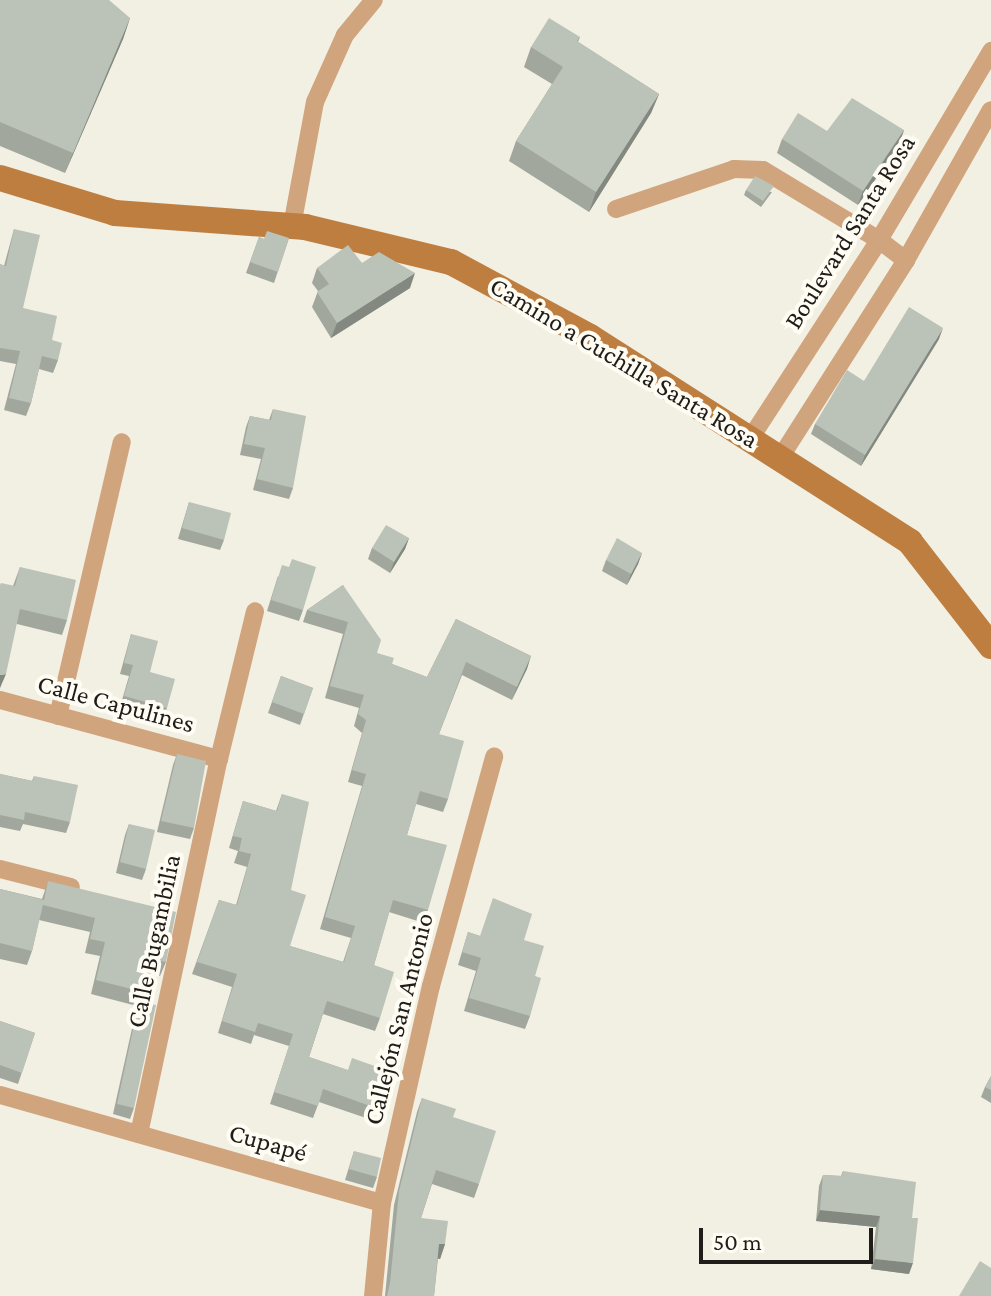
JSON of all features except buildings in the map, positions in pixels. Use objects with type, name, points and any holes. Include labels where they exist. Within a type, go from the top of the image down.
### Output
[{"type":"street","points":[[292,226],[315,102],[345,35],[374,0]]},
{"type":"street","name":"Boulevard Santa Rosa","points":[[750,439],[879,240],[991,51]]},
{"type":"street","points":[[780,458],[906,260],[991,110]]},
{"type":"street","points":[[616,209],[734,169],[763,170],[879,240],[906,260]]},
{"type":"street","name":"Camino a Cuchilla Santa Rosa","points":[[0,178],[115,213],[292,226],[451,262],[590,337],[910,542],[991,646]]},
{"type":"street","points":[[58,716],[122,442]]},
{"type":"street","name":"Calle Bugambilia","points":[[139,1134],[179,914],[255,611]]},
{"type":"street","name":"Calle Capulines","points":[[0,700],[219,759]]},
{"type":"street","name":"Callejón San Antonio","points":[[373,1296],[382,1203],[431,986],[494,757]]},
{"type":"street","points":[[0,869],[86,891]]},
{"type":"street","name":"Cupapé","points":[[0,1095],[382,1203]]}]
